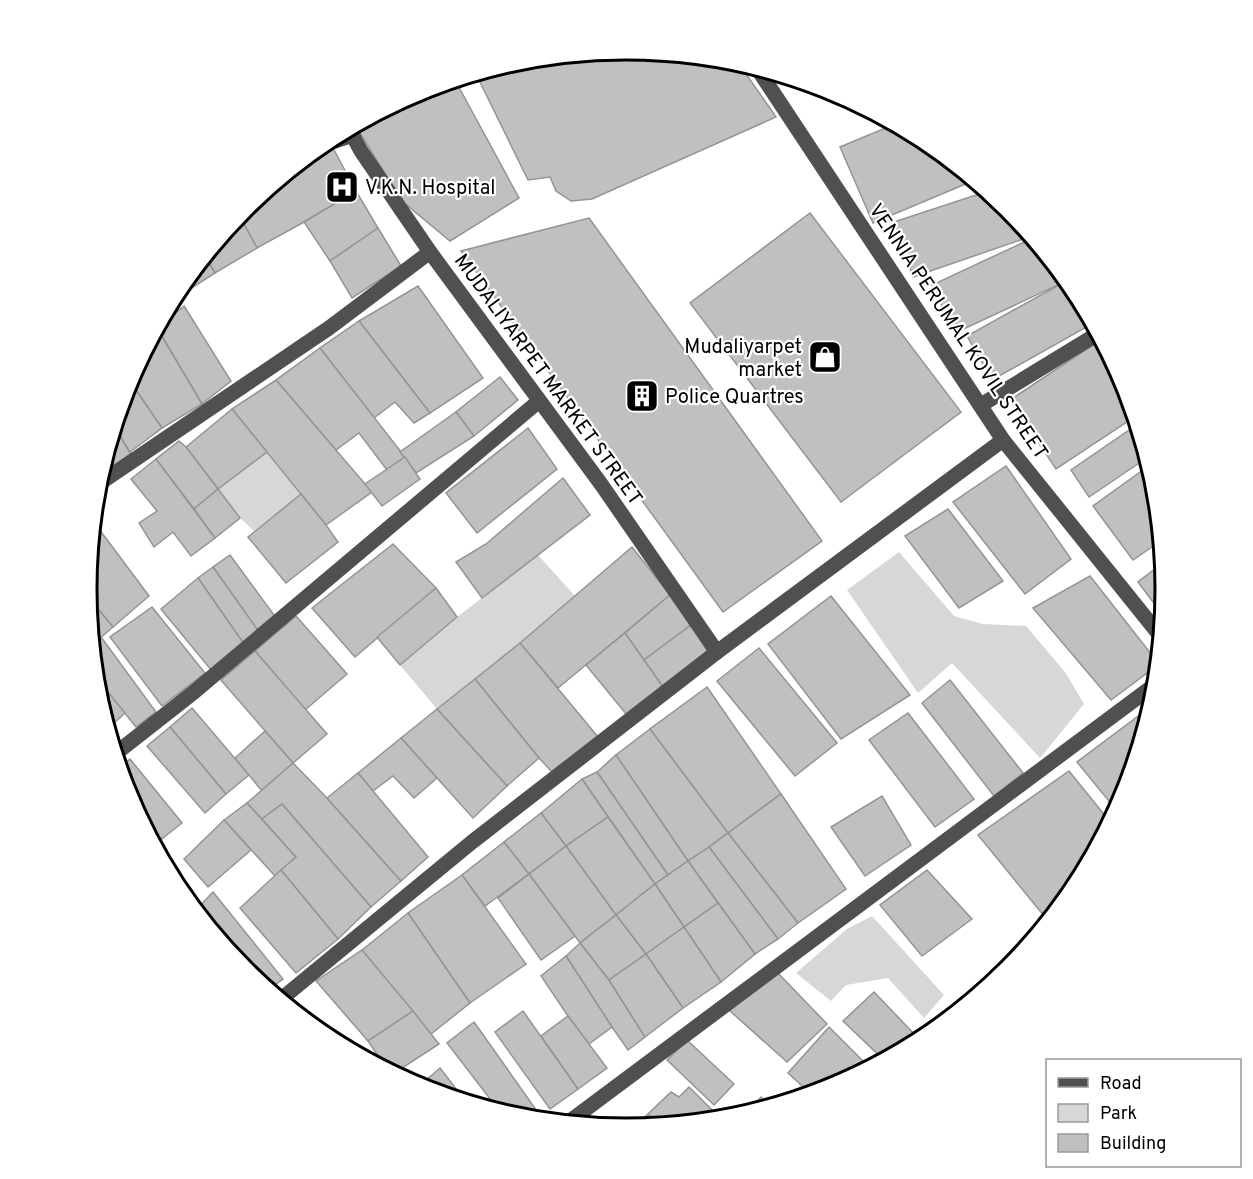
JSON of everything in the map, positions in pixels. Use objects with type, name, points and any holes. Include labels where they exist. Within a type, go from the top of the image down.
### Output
[{"type":"street","name":"VENNIA PERUMAL KOVIL STREET","points":[[765,78],[1003,440],[1154,629]]},
{"type":"street","name":"MUDALIYARPET MARKET STREET","points":[[353,136],[430,252],[601,484],[717,652]]},
{"type":"street","points":[[109,477],[329,328],[430,252]]},
{"type":"street","points":[[981,405],[1091,337]]},
{"type":"street","points":[[122,749],[194,692],[540,401]]},
{"type":"street","points":[[286,995],[472,842],[717,652],[1003,440]]},
{"type":"street","points":[[576,1116],[1146,691]]},
{"type":"green space","points":[[267,452],[301,494],[254,531],[240,518],[218,489]]},
{"type":"green space","points":[[899,552],[954,616],[983,624],[1026,626],[1065,672],[1084,704],[1040,758],[952,663],[918,693],[847,590]]},
{"type":"green space","points":[[538,555],[575,596],[437,709],[400,665],[457,617]]},
{"type":"green space","points":[[872,916],[944,995],[924,1018],[888,978],[846,985],[831,1001],[796,973],[847,929]]},
{"type":"building","points":[[592,61],[661,61],[696,65],[746,74],[776,117],[592,199],[571,201],[556,191],[550,177],[528,180],[479,81],[523,70]]},
{"type":"building","points":[[459,87],[519,198],[450,241],[402,201],[360,132],[424,100]]},
{"type":"building","points":[[885,128],[921,149],[967,183],[873,223],[840,147]]},
{"type":"building","points":[[333,148],[356,191],[257,248],[244,224],[277,191]]},
{"type":"building","points":[[356,191],[378,228],[330,261],[304,222]]},
{"type":"building","points":[[979,194],[1024,239],[913,277],[894,222]]},
{"type":"building","name":"Mudaliyarpet market","points":[[810,213],[961,412],[841,502],[690,303]]},
{"type":"building","name":"Police Quartres","points":[[589,218],[822,541],[723,612],[461,251]]},
{"type":"building","points":[[244,224],[257,248],[215,273],[209,263]]},
{"type":"building","points":[[378,228],[401,266],[352,298],[330,261]]},
{"type":"building","points":[[1026,241],[1059,284],[955,333],[932,285]]},
{"type":"building","points":[[209,263],[215,273],[190,289]]},
{"type":"building","points":[[1060,285],[1086,327],[992,380],[967,336]]},
{"type":"building","points":[[418,286],[483,378],[430,413],[359,321]]},
{"type":"building","points":[[184,306],[231,381],[202,404],[162,336],[175,313]]},
{"type":"building","points":[[359,321],[430,413],[414,423],[395,402],[374,418],[320,348]]},
{"type":"building","points":[[162,336],[202,404],[162,428],[136,390]]},
{"type":"building","points":[[1095,344],[1116,387],[1129,421],[1056,469],[1010,400]]},
{"type":"building","points":[[320,348],[405,457],[387,470],[359,433],[336,450],[276,380]]},
{"type":"building","points":[[500,377],[518,400],[474,436],[456,412]]},
{"type":"building","points":[[276,380],[372,492],[326,525],[232,409]]},
{"type":"building","points":[[136,390],[162,428],[130,452],[120,436]]},
{"type":"building","points":[[232,409],[267,452],[218,489],[186,447]]},
{"type":"building","points":[[456,412],[474,436],[416,473],[400,452]]},
{"type":"building","points":[[528,428],[557,469],[477,533],[446,493]]},
{"type":"building","points":[[1131,429],[1140,462],[1089,497],[1071,470]]},
{"type":"building","points":[[120,436],[132,456],[111,470]]},
{"type":"building","points":[[179,441],[218,489],[194,509],[156,459]]},
{"type":"building","points":[[405,457],[420,479],[382,506],[365,484]]},
{"type":"building","points":[[156,459],[215,538],[191,556],[173,532],[154,547],[139,523],[157,511],[131,479]]},
{"type":"building","points":[[1006,466],[1071,559],[1025,594],[953,502]]},
{"type":"building","points":[[1142,471],[1154,546],[1133,560],[1093,506]]},
{"type":"building","points":[[563,478],[590,515],[482,598],[456,562],[486,544]]},
{"type":"building","points":[[218,489],[240,518],[215,538],[194,509]]},
{"type":"building","points":[[301,494],[338,542],[286,583],[248,537]]},
{"type":"building","points":[[948,509],[1003,581],[959,608],[905,536]]},
{"type":"building","points":[[101,531],[149,596],[113,627],[98,609],[98,555]]},
{"type":"building","points":[[393,544],[436,588],[355,657],[312,608]]},
{"type":"building","points":[[632,547],[670,595],[558,688],[520,643]]},
{"type":"building","points":[[230,555],[277,619],[259,632],[213,567]]},
{"type":"building","points":[[213,567],[259,632],[244,644],[198,578]]},
{"type":"building","points":[[1155,569],[1156,606],[1138,582]]},
{"type":"building","points":[[1090,576],[1152,654],[1149,671],[1111,700],[1033,608]]},
{"type":"building","points":[[198,578],[244,644],[212,671],[161,609]]},
{"type":"building","points":[[436,588],[457,617],[400,665],[377,637]]},
{"type":"building","points":[[670,595],[691,625],[644,660],[625,633]]},
{"type":"building","points":[[831,596],[910,695],[841,739],[768,644]]},
{"type":"building","points":[[152,607],[205,673],[162,706],[110,637]]},
{"type":"building","points":[[98,609],[113,627],[100,638],[98,624]]},
{"type":"building","points":[[296,616],[347,674],[305,710],[255,651]]},
{"type":"building","points":[[691,625],[708,652],[663,687],[644,660]]},
{"type":"building","points":[[625,633],[663,687],[627,715],[586,665]]},
{"type":"building","points":[[101,637],[156,712],[136,727],[107,691]]},
{"type":"building","points":[[520,643],[598,737],[552,772],[475,679]]},
{"type":"building","points":[[759,648],[837,743],[795,776],[717,681]]},
{"type":"building","points":[[255,651],[327,734],[293,763],[221,680]]},
{"type":"building","points":[[475,679],[539,758],[507,786],[437,709]]},
{"type":"building","points":[[950,680],[1023,773],[994,796],[922,703]]},
{"type":"building","points":[[707,687],[781,794],[728,833],[650,729]]},
{"type":"building","points":[[107,691],[125,713],[114,723]]},
{"type":"building","points":[[192,708],[249,775],[226,794],[170,727]]},
{"type":"building","points":[[437,709],[507,786],[473,818],[401,738]]},
{"type":"building","points":[[908,713],[974,799],[935,827],[869,740]]},
{"type":"building","points":[[1141,714],[1128,760],[1111,803],[1077,762]]},
{"type":"building","points":[[170,727],[226,794],[205,813],[147,746]]},
{"type":"building","points":[[650,729],[728,833],[688,861],[616,755]]},
{"type":"building","points":[[265,731],[293,763],[262,791],[235,758]]},
{"type":"building","points":[[401,738],[437,778],[414,798],[393,776],[373,791],[358,773]]},
{"type":"building","points":[[616,755],[688,861],[668,875],[597,772]]},
{"type":"building","points":[[130,759],[182,823],[160,840],[137,792],[126,762]]},
{"type":"building","points":[[293,763],[401,881],[371,907],[282,804],[262,819],[247,803]]},
{"type":"building","points":[[1069,771],[1105,816],[1067,884],[1044,916],[978,835]]},
{"type":"building","points":[[597,772],[668,875],[655,884],[582,779]]},
{"type":"building","points":[[358,773],[428,857],[401,881],[327,798]]},
{"type":"building","points":[[582,779],[608,817],[566,846],[541,813]]},
{"type":"building","points":[[781,794],[846,889],[798,923],[728,833]]},
{"type":"building","points":[[882,796],[911,845],[865,876],[831,827]]},
{"type":"building","points":[[247,803],[296,857],[275,876],[224,820]]},
{"type":"building","points":[[282,804],[371,907],[338,939],[281,870],[296,857],[262,819]]},
{"type":"building","points":[[541,813],[566,846],[529,874],[504,842]]},
{"type":"building","points":[[608,817],[655,884],[616,915],[566,846]]},
{"type":"building","points":[[224,820],[251,850],[208,887],[184,859]]},
{"type":"building","points":[[728,833],[798,923],[778,939],[709,847]]},
{"type":"building","points":[[504,842],[529,874],[485,906],[462,875]]},
{"type":"building","points":[[566,846],[616,915],[580,943],[529,874]]},
{"type":"building","points":[[709,847],[778,939],[755,954],[688,861]]},
{"type":"building","points":[[688,861],[718,903],[684,927],[655,884]]},
{"type":"building","points":[[281,870],[338,939],[296,973],[240,908]]},
{"type":"building","points":[[927,870],[972,919],[922,956],[880,905]]},
{"type":"building","points":[[529,874],[575,936],[541,960],[498,898]]},
{"type":"building","points":[[462,875],[526,964],[470,1003],[408,913]]},
{"type":"building","points":[[655,884],[684,927],[646,954],[616,915]]},
{"type":"building","points":[[213,892],[283,979],[274,985],[228,939],[201,905]]},
{"type":"building","points":[[718,903],[755,954],[721,982],[684,927]]},
{"type":"building","points":[[408,913],[470,1003],[431,1034],[362,950]]},
{"type":"building","points":[[616,915],[646,954],[609,980],[580,943]]},
{"type":"building","points":[[684,927],[721,982],[683,1008],[646,954]]},
{"type":"building","points":[[580,943],[609,980],[645,1037],[628,1050],[566,956]]},
{"type":"building","points":[[362,950],[413,1011],[368,1041],[316,981]]},
{"type":"building","points":[[646,954],[683,1008],[645,1037],[609,980]]},
{"type":"building","points":[[566,956],[612,1027],[589,1044],[541,976]]},
{"type":"building","points":[[776,971],[827,1024],[787,1062],[729,1010]]},
{"type":"building","points":[[874,992],[914,1034],[878,1055],[843,1021]]},
{"type":"building","points":[[413,1011],[439,1044],[402,1068],[379,1057],[368,1041]]},
{"type":"building","points":[[523,1011],[578,1089],[550,1109],[495,1032]]},
{"type":"building","points":[[568,1016],[607,1068],[578,1089],[541,1036]]},
{"type":"building","points":[[474,1022],[537,1111],[492,1102],[447,1043]]},
{"type":"building","points":[[829,1027],[864,1062],[805,1088],[788,1073]]},
{"type":"building","points":[[687,1040],[734,1084],[714,1105],[667,1060]]},
{"type":"building","points":[[440,1068],[458,1092],[456,1091],[426,1080]]},
{"type":"building","points":[[689,1087],[713,1111],[661,1118],[652,1118],[648,1114],[671,1092],[679,1097]]},
{"type":"place","name":"V.K.N. Hospital","points":[[342,187]]},
{"type":"place","name":"Mudaliyarpet market","points":[[825,357]]},
{"type":"place","name":"Police Quartres","points":[[642,396]]}]
